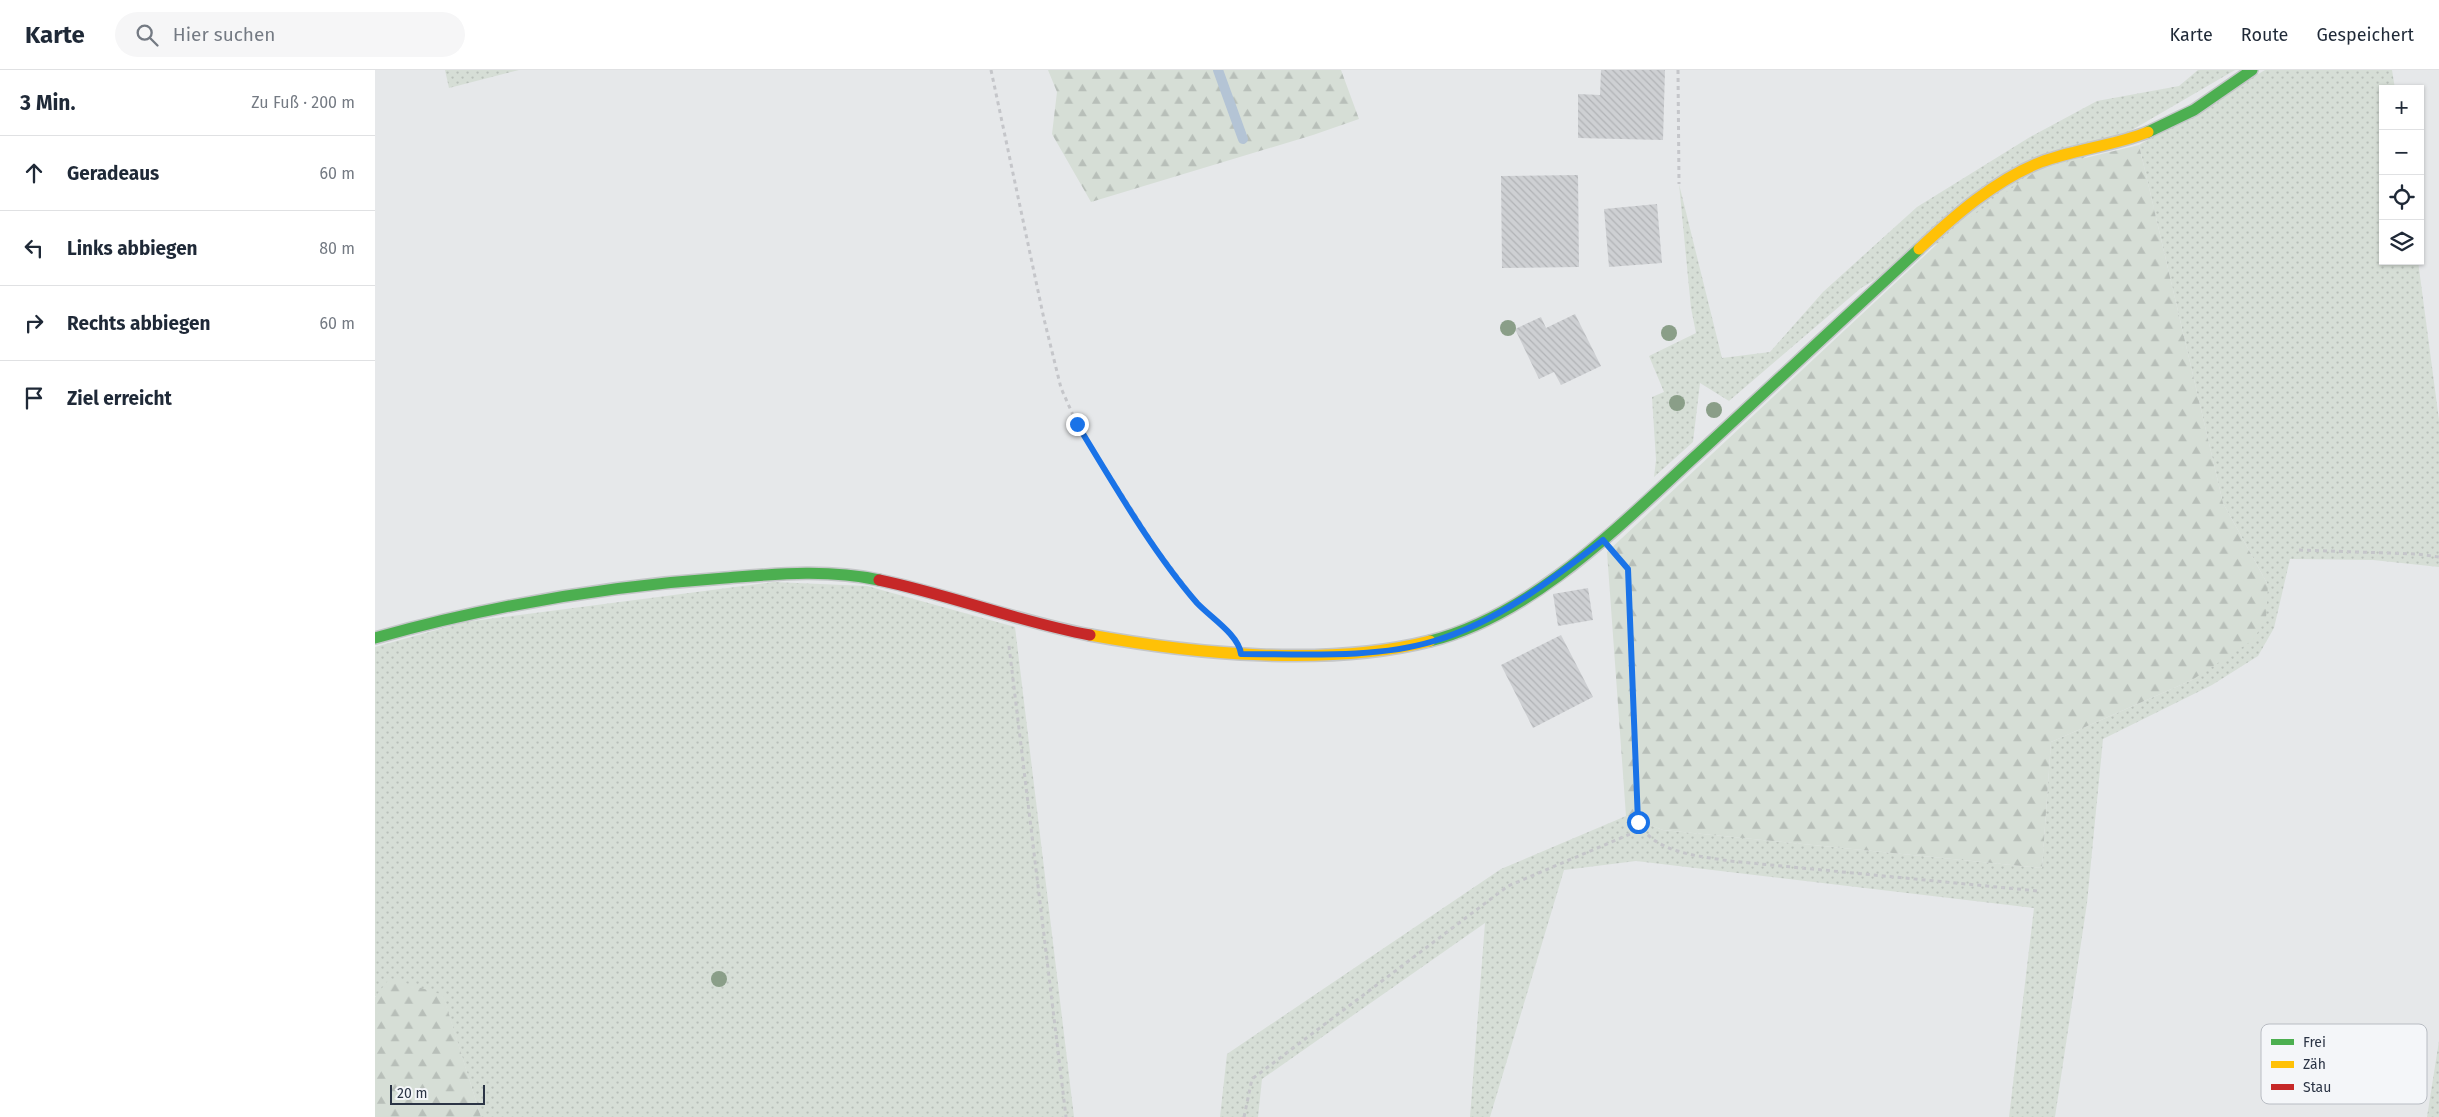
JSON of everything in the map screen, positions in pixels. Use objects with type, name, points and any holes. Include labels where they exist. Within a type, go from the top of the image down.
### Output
[{"type":"street","points":[[375,638],[466,613],[551,597],[657,584],[799,572],[847,575],[890,582],[919,588],[1049,626],[1133,644],[1180,650],[1241,654],[1364,652],[1433,641],[1465,630],[1496,615],[1549,581],[1603,540],[1691,461],[1942,227],[1988,193],[2039,163],[2127,140],[2169,124],[2210,101],[2252,70]]},
{"type":"path","points":[[991,70],[1061,388],[1077,424],[1157,550],[1197,603],[1222,626],[1240,648],[1241,654]]},
{"type":"path","points":[[1679,70],[1679,184]]},
{"type":"path","points":[[1603,540],[1628,569],[1638,822],[1642,830],[1656,843],[1691,854],[1731,861],[2039,892]]},
{"type":"path","points":[[2299,550],[2417,554],[2439,557]]},
{"type":"path","points":[[996,612],[1010,650],[1066,1117]]},
{"type":"path","points":[[1244,1117],[1252,1079],[1508,886],[1642,830]]},
{"type":"green space","points":[[445,70],[519,70],[449,88]]},
{"type":"green space","points":[[1048,70],[1341,70],[1359,119],[1313,135],[1091,202],[1052,134],[1057,92]]},
{"type":"green space","points":[[2198,70],[2235,70],[1861,288],[1729,401],[1700,383],[1693,442],[1654,477],[1656,460],[1652,397],[1664,392],[1649,356],[1696,333],[1691,308],[1679,184],[1722,358],[1770,352],[1823,292],[1917,207],[2030,137],[2097,101],[2179,86]]},
{"type":"green space","points":[[2265,70],[2392,70],[2394,85],[2379,85],[2379,265],[2419,265],[2439,420],[2439,567],[2373,560],[2290,559],[2274,628],[2258,656],[2212,685],[2103,739],[2087,903],[2055,1117],[2009,1117],[2034,908],[1636,861],[1564,870],[1490,1117],[1470,1117],[1485,923],[1262,1079],[1258,1117],[1220,1117],[1227,1054],[1501,869],[1626,816],[1663,830],[2042,868],[2051,742],[2192,680],[2268,585],[2223,503],[2139,145]]},
{"type":"green space","points":[[2139,145],[2223,503],[2268,585],[2266,619],[2253,640],[2192,680],[2051,742],[2042,868],[1663,830],[1626,816],[1607,552],[1951,231],[2039,169]]},
{"type":"green space","points":[[773,582],[867,586],[1015,627],[1074,1117],[481,1117],[443,996],[375,996],[375,647],[465,622]]},
{"type":"green space","points":[[390,978],[443,995],[481,1117],[375,1117],[375,997]]},
{"type":"green space","points":[[2439,1041],[2439,1117],[2427,1117]]},
{"type":"building","points":[[1601,70],[1665,70],[1663,140],[1578,138],[1578,94],[1600,95]]},
{"type":"building","points":[[1578,175],[1579,267],[1502,268],[1501,176]]},
{"type":"building","points":[[1657,204],[1662,263],[1609,267],[1604,209]]},
{"type":"building","points":[[1575,314],[1601,366],[1561,385],[1554,372],[1539,379],[1515,329],[1541,317],[1546,328]]},
{"type":"building","points":[[1588,588],[1593,620],[1558,626],[1553,594]]},
{"type":"building","points":[[1561,635],[1593,697],[1533,728],[1501,665]]},
{"type":"waterway","points":[[1218,70],[1243,139]]},
{"type":"traffic: fast","points":[[2148,132],[2194,110],[2252,70]]},
{"type":"traffic: fast","points":[[1430,641],[1468,628],[1505,610],[1541,588],[1575,563],[1640,507],[1919,249]]},
{"type":"traffic: fast","points":[[375,638],[504,607],[636,586],[744,576],[802,573],[841,574],[879,580]]},
{"type":"traffic: slow","points":[[1919,249],[1976,200],[2024,170],[2041,162],[2067,154],[2121,141],[2148,132]]},
{"type":"traffic: slow","points":[[1090,635],[1173,648],[1260,655],[1305,656],[1348,654],[1390,649],[1430,641]]},
{"type":"traffic: jam","points":[[879,580],[1037,623],[1090,635]]},
{"type":"route","points":[[1077,424],[1157,550],[1197,603],[1222,626],[1240,648],[1241,654],[1364,652],[1399,648],[1433,641],[1465,630],[1496,615],[1549,581],[1603,540],[1628,569],[1638,822]]}]
